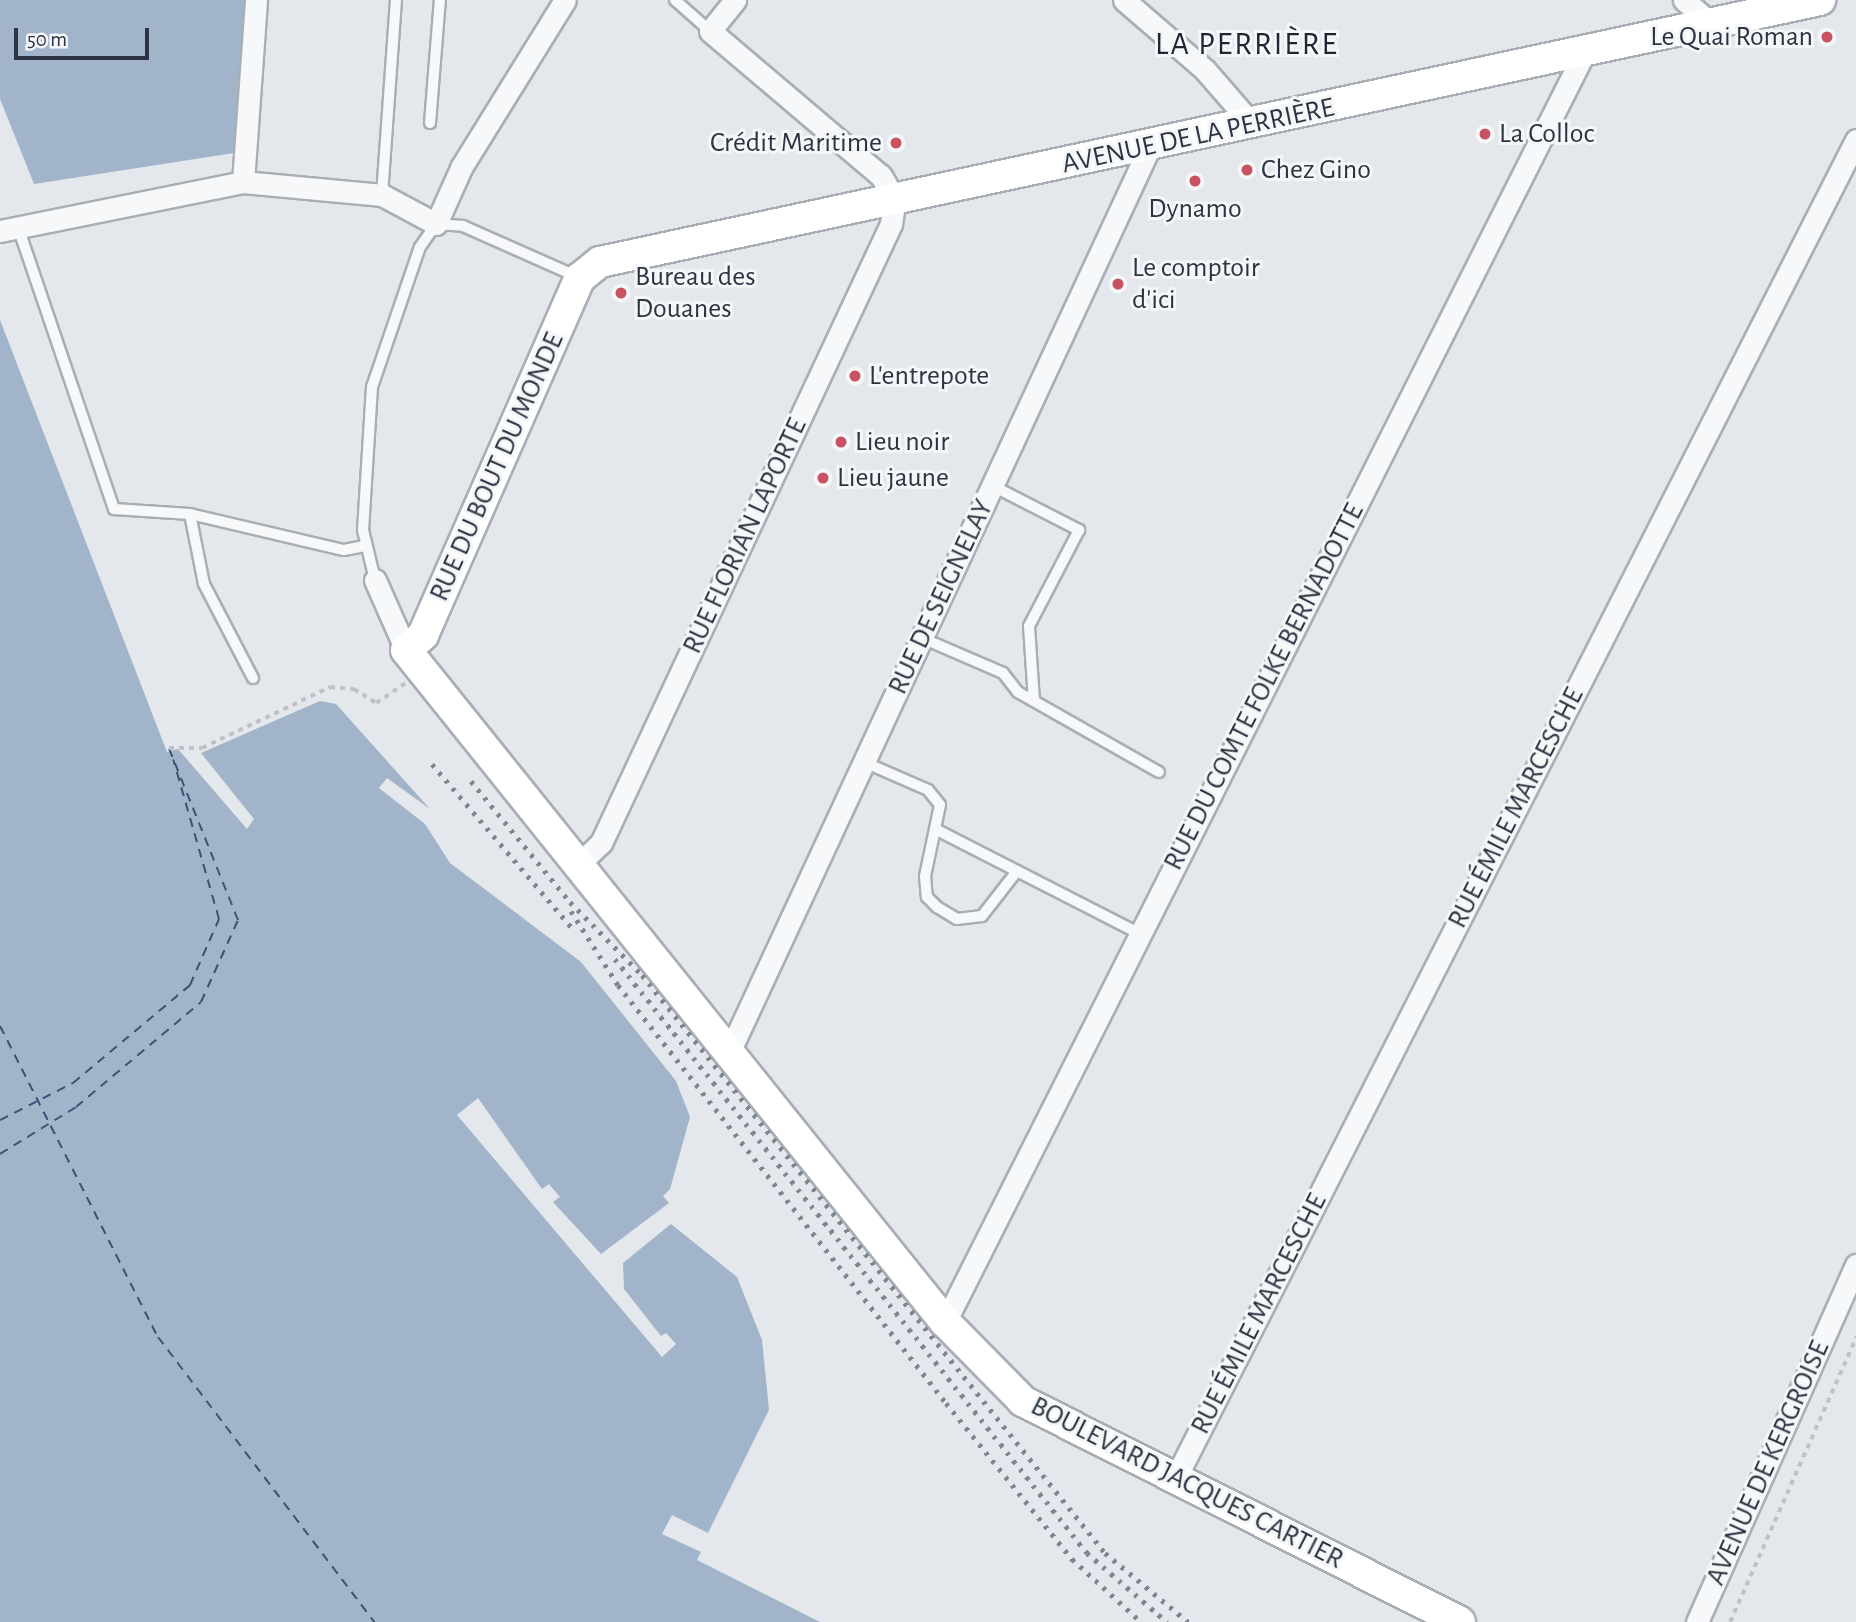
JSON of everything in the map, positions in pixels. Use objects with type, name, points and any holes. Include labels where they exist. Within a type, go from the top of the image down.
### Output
[{"type":"street","points":[[243,182],[256,0]]},
{"type":"street","points":[[9,229],[243,182],[382,195],[436,224],[462,166],[565,0]]},
{"type":"street","points":[[735,0],[710,31],[881,176],[895,200]]},
{"type":"street","points":[[1124,0],[1205,69],[1252,124]]},
{"type":"street","points":[[1684,0],[1712,24]]},
{"type":"street","name":"AVENUE DE LA PERRIÈRE","points":[[572,274],[600,262],[1584,53],[1820,0]]},
{"type":"street","name":"RUE DU COMTE FOLKE BERNADOTTE","points":[[945,1322],[1584,53]]},
{"type":"street","name":"RUE ÉMILE MARCESCHE","points":[[1176,1476],[1856,140]]},
{"type":"street","name":"RUE DE SEIGNELAY","points":[[731,1048],[1150,146]]},
{"type":"street","name":"RUE FLORIAN LAPORTE","points":[[580,863],[601,843],[891,224],[895,200]]},
{"type":"street","name":"RUE DU BOUT DU MONDE","points":[[412,662],[572,274]]},
{"type":"street","points":[[375,580],[412,662]]},
{"type":"street","name":"BOULEVARD JACQUES CARTIER","points":[[412,662],[731,1048],[945,1322],[1023,1401],[1176,1476],[1460,1622]]},
{"type":"street","name":"AVENUE DE KERGROISE","points":[[1697,1622],[1856,1265]]},
{"type":"lane","points":[[382,195],[396,0]]},
{"type":"lane","points":[[430,123],[440,0]]},
{"type":"lane","points":[[675,0],[710,31]]},
{"type":"lane","points":[[375,580],[365,546],[372,387],[397,304],[436,224],[463,226],[572,274]]},
{"type":"lane","points":[[9,229],[114,509],[190,514],[344,550],[365,546]]},
{"type":"lane","points":[[993,486],[1079,530],[1029,626],[1034,701]]},
{"type":"lane","points":[[190,514],[204,584],[253,678]]},
{"type":"lane","points":[[922,638],[1003,673],[1034,701],[1159,772]]},
{"type":"lane","points":[[864,762],[928,790],[940,805],[927,897],[957,919],[982,916],[1017,871]]},
{"type":"lane","points":[[935,829],[1140,934]]},
{"type":"path","points":[[169,748],[202,748],[330,687],[354,689],[376,703],[412,662]]},
{"type":"path","points":[[1730,1622],[1856,1337]]},
{"type":"water","points":[[0,0],[245,0],[234,153],[34,184],[0,99]]},
{"type":"water","points":[[0,320],[167,752],[178,749],[247,829],[254,819],[201,753],[320,701],[336,704],[430,809],[387,778],[379,788],[425,824],[450,863],[581,962],[676,1081],[690,1117],[670,1189],[663,1196],[669,1203],[601,1254],[553,1202],[560,1197],[549,1184],[542,1189],[478,1098],[457,1115],[662,1357],[676,1344],[666,1333],[661,1336],[624,1289],[623,1263],[671,1224],[737,1277],[762,1340],[769,1410],[708,1533],[672,1515],[662,1534],[701,1552],[697,1560],[820,1622],[0,1622]]},
{"type":"ferry route","points":[[0,1154],[76,1107],[201,1002],[238,920],[169,748]]},
{"type":"ferry route","points":[[0,1120],[73,1083],[190,985],[219,919],[173,759]]},
{"type":"ferry route","points":[[0,1026],[158,1337],[374,1622]]},
{"type":"railway","points":[[432,764],[574,930]]},
{"type":"railway","points":[[471,781],[570,902],[642,975],[1105,1553],[1188,1622]]},
{"type":"railway","points":[[571,911],[618,985],[946,1403],[1072,1559],[1141,1622]]},
{"type":"railway","points":[[615,959],[1087,1553],[1167,1622]]},
{"type":"place","name":"Le Quai Roman","points":[[1827,37]]},
{"type":"place","name":"La Colloc","points":[[1485,134]]},
{"type":"place","name":"Crédit Maritime","points":[[896,143]]},
{"type":"place","name":"Chez Gino","points":[[1247,170]]},
{"type":"place","name":"Dynamo","points":[[1195,181]]},
{"type":"place","name":"Le comptoir d'ici","points":[[1118,284]]},
{"type":"place","name":"Bureau des Douanes","points":[[621,293]]},
{"type":"place","name":"L'entrepote","points":[[855,376]]},
{"type":"place","name":"Lieu noir","points":[[841,442]]},
{"type":"place","name":"Lieu jaune","points":[[823,478]]},
{"type":"district","name":"LA PERRIÈRE","points":[[1247,44]]}]
